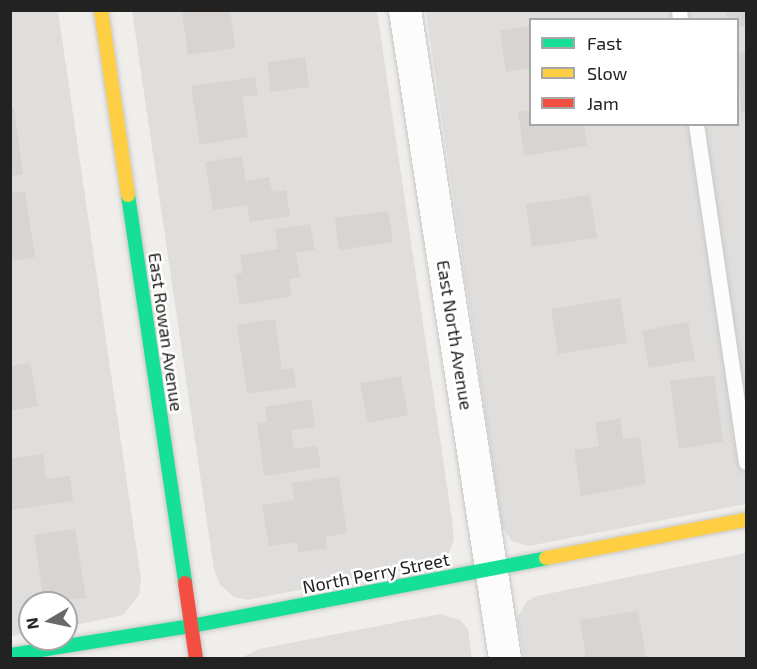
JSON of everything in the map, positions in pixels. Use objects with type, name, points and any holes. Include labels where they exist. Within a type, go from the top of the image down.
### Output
[{"type":"street","name":"East Rowan Avenue","points":[[101,10],[196,658]]},
{"type":"street","name":"East North Avenue","points":[[405,10],[505,658]]},
{"type":"street","name":"North Perry Street","points":[[10,655],[191,626],[747,520]]},
{"type":"lane","points":[[696,126],[747,462]]},
{"type":"shaded area","points":[[11,11],[58,11],[141,579],[139,595],[123,615],[78,624],[78,591],[18,591],[18,635],[11,636]]},
{"type":"shaded area","points":[[132,11],[377,11],[452,520],[454,540],[445,562],[248,600],[234,597],[220,585],[214,570]]},
{"type":"shaded area","points":[[426,11],[746,11],[746,504],[529,546],[512,541],[502,527]]},
{"type":"shaded area","points":[[746,553],[746,658],[524,658],[517,618],[527,601],[537,596]]},
{"type":"shaded area","points":[[440,614],[460,620],[468,629],[472,658],[241,658],[259,649]]},
{"type":"building","points":[[182,10],[230,10],[235,48],[188,55]]},
{"type":"building","points":[[726,10],[746,10],[746,26],[739,27],[739,18],[727,18]]},
{"type":"building","points":[[529,26],[529,68],[506,72],[500,31]]},
{"type":"building","points":[[746,52],[746,112],[741,113],[739,73],[739,53]]},
{"type":"building","points":[[305,57],[309,87],[271,92],[267,62]]},
{"type":"building","points":[[255,77],[258,95],[242,97],[248,137],[200,145],[191,86]]},
{"type":"building","points":[[10,108],[14,108],[23,174],[10,176]]},
{"type":"building","points":[[529,110],[529,126],[584,126],[587,146],[524,156],[518,112]]},
{"type":"building","points":[[242,156],[246,181],[269,177],[272,192],[286,190],[290,216],[250,222],[247,205],[213,210],[205,162]]},
{"type":"building","points":[[25,191],[35,257],[10,261],[10,193]]},
{"type":"building","points":[[590,195],[597,238],[532,247],[526,204]]},
{"type":"building","points":[[388,211],[393,242],[339,250],[335,218]]},
{"type":"building","points":[[310,224],[315,250],[296,253],[300,277],[289,279],[292,296],[240,305],[235,274],[243,273],[240,255],[278,249],[275,229]]},
{"type":"building","points":[[620,298],[627,343],[558,354],[551,309]]},
{"type":"building","points":[[275,319],[282,370],[293,368],[296,387],[247,394],[237,325]]},
{"type":"building","points":[[688,322],[695,360],[649,368],[642,331]]},
{"type":"building","points":[[30,363],[38,406],[10,411],[10,366]]},
{"type":"building","points":[[714,375],[723,442],[679,449],[670,381]]},
{"type":"building","points":[[401,376],[408,415],[368,423],[360,383]]},
{"type":"building","points":[[311,399],[315,427],[291,430],[294,449],[317,446],[321,467],[264,476],[257,424],[267,422],[265,407]]},
{"type":"building","points":[[620,418],[623,439],[640,437],[646,484],[581,496],[574,450],[599,446],[595,423]]},
{"type":"building","points":[[43,454],[46,479],[70,476],[73,501],[10,510],[10,458]]},
{"type":"building","points":[[339,476],[347,533],[326,537],[327,548],[298,553],[297,542],[269,546],[262,505],[294,500],[292,483]]},
{"type":"building","points":[[75,529],[86,598],[78,599],[78,591],[42,591],[34,535]]},
{"type":"building","points":[[638,611],[646,658],[586,658],[580,620]]},
{"type":"traffic: fast","points":[[128,195],[185,583]]},
{"type":"traffic: fast","points":[[10,655],[191,626],[546,558]]},
{"type":"traffic: slow","points":[[101,10],[128,195]]},
{"type":"traffic: slow","points":[[546,558],[746,520]]},
{"type":"traffic: jam","points":[[185,583],[196,658]]}]
